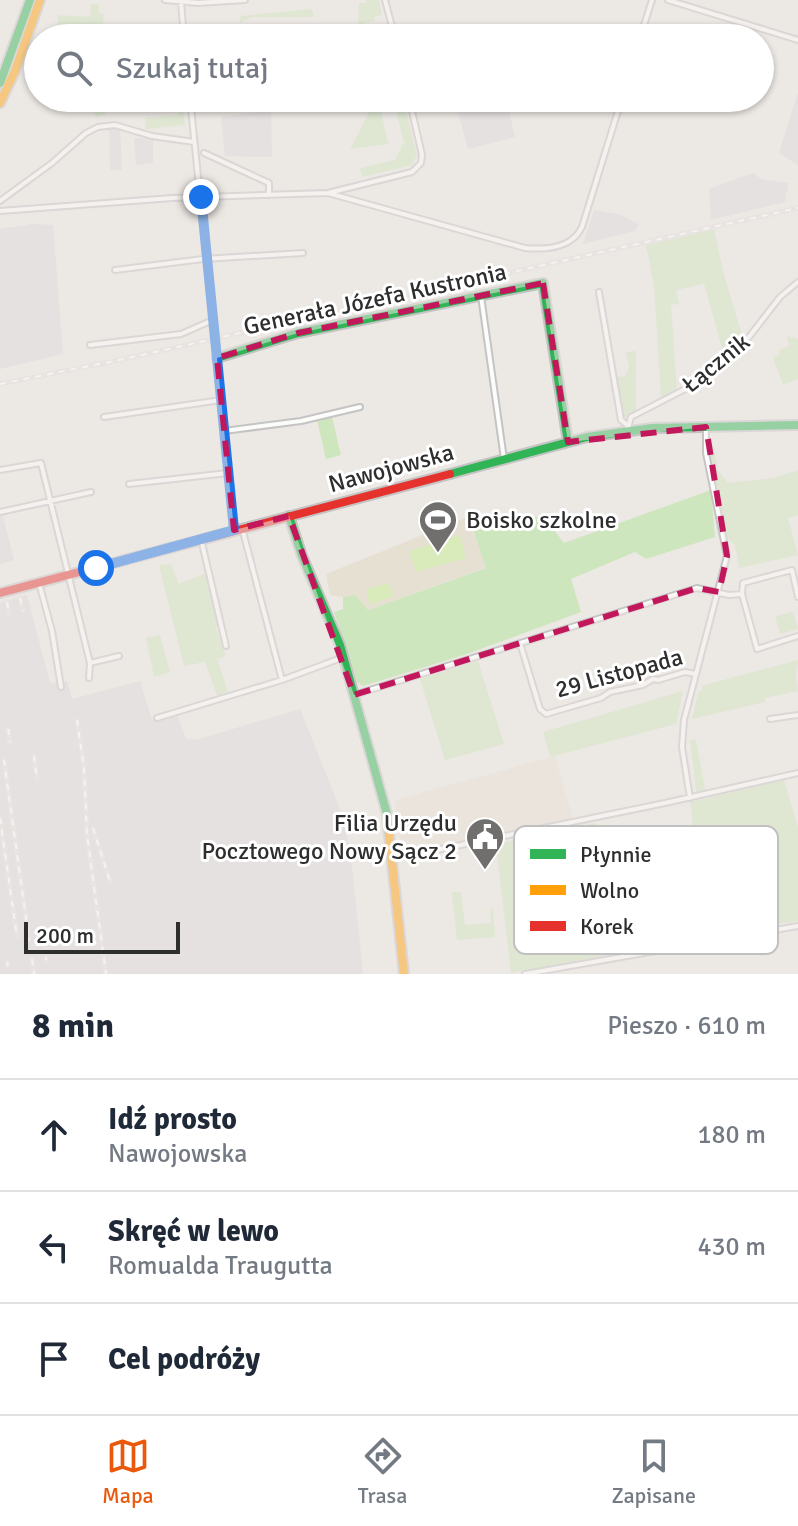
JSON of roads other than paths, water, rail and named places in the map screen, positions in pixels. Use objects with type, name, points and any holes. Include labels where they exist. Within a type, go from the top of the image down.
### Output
[{"type":"street","points":[[0,83],[30,0]]},
{"type":"street","points":[[32,24],[40,0]]},
{"type":"street","points":[[165,0],[245,0]]},
{"type":"street","points":[[385,0],[391,24]]},
{"type":"street","points":[[644,24],[652,0]]},
{"type":"street","points":[[668,0],[746,24]]},
{"type":"street","points":[[181,2],[183,24]]},
{"type":"street","points":[[774,33],[798,40]]},
{"type":"street","points":[[0,103],[24,45]]},
{"type":"street","points":[[192,112],[228,473],[238,529],[282,680]]},
{"type":"street","points":[[0,211],[201,197],[328,193],[412,172],[421,163],[412,112]]},
{"type":"street","points":[[328,193],[525,248],[548,249],[562,245],[579,234],[618,112]]},
{"type":"street","points":[[0,201],[52,163],[86,133],[98,127],[115,125],[152,136],[196,143]]},
{"type":"street","points":[[204,153],[269,183],[269,195]]},
{"type":"street","points":[[115,270],[206,258],[303,253]]},
{"type":"street","name":"Łącznik","points":[[627,428],[631,417],[693,385],[749,337],[780,297],[798,282]]},
{"type":"street","name":"Generała Józefa Kustronia","points":[[217,358],[298,333],[543,283],[568,442]]},
{"type":"street","points":[[599,292],[621,420],[627,428]]},
{"type":"street","points":[[481,296],[504,459]]},
{"type":"street","points":[[90,345],[181,334],[213,320]]},
{"type":"street","points":[[104,417],[221,400]]},
{"type":"street","points":[[224,431],[301,421],[360,407]]},
{"type":"street","name":"Nawojowska","points":[[0,593],[627,428],[798,425]]},
{"type":"street","name":"29 Listopada","points":[[520,643],[540,709],[546,714],[643,685],[653,679],[685,672],[696,674],[727,556],[706,453],[706,427]]},
{"type":"street","points":[[0,470],[41,463],[90,663],[89,678]]},
{"type":"street","points":[[129,484],[228,473]]},
{"type":"street","points":[[0,512],[91,492]]},
{"type":"street","points":[[289,516],[302,556],[344,657],[387,814],[404,974]]},
{"type":"street","points":[[201,539],[226,646]]},
{"type":"street","points":[[798,597],[792,570],[743,583],[742,594],[757,649],[798,636]]},
{"type":"street","points":[[39,583],[52,631],[61,687]]},
{"type":"street","points":[[354,695],[697,588],[729,595],[742,594]]},
{"type":"street","points":[[90,663],[119,656]]},
{"type":"street","points":[[157,718],[282,680],[344,657]]},
{"type":"street","points":[[690,798],[682,732],[696,674]]},
{"type":"street","points":[[770,719],[798,715]]},
{"type":"street","points":[[554,826],[798,773]]},
{"type":"street","points":[[393,859],[514,834]]},
{"type":"street","points":[[778,930],[798,926]]},
{"type":"street","points":[[525,974],[639,954]]},
{"type":"railway","points":[[0,384],[798,208]]},
{"type":"railway","points":[[20,598],[23,611]]},
{"type":"railway","points":[[7,602],[9,613]]},
{"type":"railway","points":[[77,720],[84,768],[87,835],[106,974]]},
{"type":"railway","points":[[8,729],[10,742]]},
{"type":"railway","points":[[34,756],[37,780]]},
{"type":"railway","points":[[4,760],[29,940]]},
{"type":"railway","points":[[0,818],[17,937]]},
{"type":"railway","points":[[93,828],[110,881]]},
{"type":"railway","points":[[32,959],[34,974]]},
{"type":"railway","points":[[7,962],[8,966]]},
{"type":"place","name":"Boisko szkolne","points":[[438,554]]},
{"type":"place","name":"Filia Urzędu Pocztowego Nowy Sącz 2","points":[[485,871]]}]
